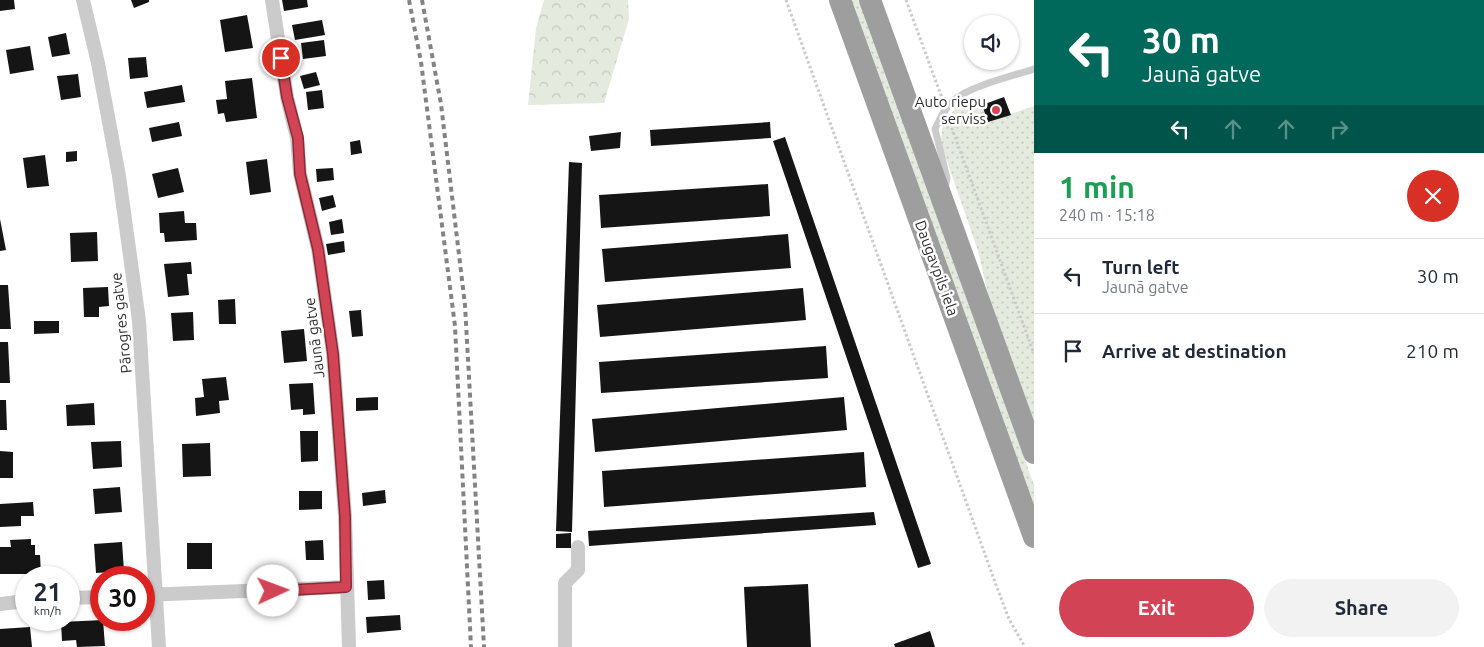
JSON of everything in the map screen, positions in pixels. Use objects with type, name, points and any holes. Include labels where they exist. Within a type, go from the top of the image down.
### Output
[{"type":"highway","name":"Daugavpils iela","points":[[840,0],[1034,537]]},
{"type":"highway","name":"Daugavpils iela","points":[[870,0],[1034,453]]},
{"type":"street","name":"Pārogres gatve","points":[[83,0],[98,62],[119,176],[139,321],[149,566]]},
{"type":"street","name":"Jaunā gatve","points":[[272,0],[287,97],[298,138],[300,174],[318,249],[333,354],[344,506],[349,647]]},
{"type":"street","points":[[565,647],[565,583],[578,570],[578,547]]},
{"type":"street","points":[[155,595],[346,587]]},
{"type":"street","points":[[0,604],[15,602]]},
{"type":"street","name":"Pārogres gatve","points":[[155,624],[159,647]]},
{"type":"lane","points":[[943,200],[947,178],[935,129],[946,109],[954,99],[972,89],[1034,68]]},
{"type":"path","points":[[786,0],[989,567],[1009,619],[1025,647]]},
{"type":"path","points":[[906,0],[1034,354]]},
{"type":"green space","points":[[544,0],[628,0],[629,19],[604,103],[528,105],[536,28]]},
{"type":"green space","points":[[850,0],[859,0],[1034,485],[1034,509]]},
{"type":"green space","points":[[979,98],[988,122],[1034,106],[1034,428],[992,310],[978,251],[941,144],[942,128],[958,104]]},
{"type":"building","points":[[0,0],[14,0],[15,9],[0,11]]},
{"type":"building","points":[[131,0],[149,0],[149,2],[134,8]]},
{"type":"building","points":[[282,0],[307,0],[308,7],[284,11]]},
{"type":"building","points":[[247,15],[253,48],[225,52],[220,20]]},
{"type":"building","points":[[322,20],[325,35],[295,40],[292,25]]},
{"type":"building","points":[[66,33],[70,54],[52,57],[48,37]]},
{"type":"building","points":[[324,40],[326,56],[303,59],[301,43]]},
{"type":"building","points":[[30,46],[34,70],[10,74],[6,50]]},
{"type":"building","points":[[146,57],[148,77],[130,79],[128,58]]},
{"type":"building","points":[[316,72],[320,85],[304,89],[300,76]]},
{"type":"building","points":[[78,74],[81,97],[61,100],[57,76]]},
{"type":"building","points":[[252,78],[257,118],[226,122],[224,113],[218,114],[216,100],[227,99],[225,81]]},
{"type":"building","points":[[182,85],[185,102],[147,108],[144,92]]},
{"type":"building","points":[[322,90],[324,108],[308,110],[306,92]]},
{"type":"building","name":"Auto riepu serviss","points":[[1004,97],[1011,115],[988,122],[982,105]]},
{"type":"building","points":[[179,122],[182,136],[152,142],[149,128]]},
{"type":"building","points":[[770,122],[771,138],[651,146],[650,130]]},
{"type":"building","points":[[621,132],[620,148],[591,151],[589,136]]},
{"type":"building","points":[[785,137],[931,564],[918,568],[773,141]]},
{"type":"building","points":[[360,140],[362,153],[351,155],[350,142]]},
{"type":"building","points":[[77,151],[77,161],[66,162],[66,152]]},
{"type":"building","points":[[45,155],[49,186],[27,188],[23,158]]},
{"type":"building","points":[[267,159],[271,192],[250,195],[246,162]]},
{"type":"building","points":[[569,162],[582,163],[572,532],[556,531]]},
{"type":"building","points":[[178,168],[184,192],[158,198],[152,174]]},
{"type":"building","points":[[333,168],[334,180],[317,182],[316,169]]},
{"type":"building","points":[[768,184],[770,216],[601,228],[599,195]]},
{"type":"building","points":[[333,195],[336,207],[322,211],[319,198]]},
{"type":"building","points":[[184,211],[185,223],[196,223],[197,240],[165,242],[164,233],[160,233],[159,213]]},
{"type":"building","points":[[0,219],[6,250],[0,251]]},
{"type":"building","points":[[342,219],[344,233],[331,235],[329,222]]},
{"type":"building","points":[[97,232],[98,261],[71,262],[70,233]]},
{"type":"building","points":[[788,234],[791,268],[605,282],[602,249]]},
{"type":"building","points":[[344,241],[345,252],[328,255],[326,244]]},
{"type":"building","points":[[191,262],[192,274],[187,274],[189,295],[168,297],[164,264]]},
{"type":"building","points":[[0,285],[8,285],[11,329],[0,329]]},
{"type":"building","points":[[108,287],[109,306],[99,307],[99,317],[84,317],[83,288]]},
{"type":"building","points":[[803,288],[806,320],[600,337],[597,305]]},
{"type":"building","points":[[235,299],[236,324],[219,324],[218,300]]},
{"type":"building","points":[[361,310],[363,336],[352,337],[349,311]]},
{"type":"building","points":[[193,312],[194,340],[173,341],[171,313]]},
{"type":"building","points":[[34,321],[59,321],[59,333],[34,334]]},
{"type":"building","points":[[304,329],[307,361],[284,363],[281,331]]},
{"type":"building","points":[[0,342],[8,342],[10,383],[0,383]]},
{"type":"building","points":[[826,346],[828,378],[601,393],[599,362]]},
{"type":"building","points":[[226,377],[229,400],[219,401],[220,413],[196,416],[195,398],[204,397],[202,379]]},
{"type":"building","points":[[313,383],[315,414],[303,415],[303,409],[291,410],[289,384]]},
{"type":"building","points":[[378,397],[378,410],[356,411],[356,398]]},
{"type":"building","points":[[844,397],[847,430],[595,452],[592,419]]},
{"type":"building","points":[[0,400],[6,400],[7,430],[0,430]]},
{"type":"building","points":[[94,403],[95,425],[67,426],[66,405]]},
{"type":"building","points":[[300,431],[318,431],[318,461],[301,462]]},
{"type":"building","points":[[121,441],[122,467],[93,469],[91,442]]},
{"type":"building","points":[[210,443],[211,476],[183,477],[182,444]]},
{"type":"building","points":[[0,451],[13,452],[13,478],[0,478]]},
{"type":"building","points":[[864,452],[866,487],[604,507],[602,471]]},
{"type":"building","points":[[120,487],[122,512],[95,514],[93,489]]},
{"type":"building","points":[[385,490],[386,503],[363,506],[362,493]]},
{"type":"building","points":[[299,491],[322,491],[322,509],[299,510]]},
{"type":"building","points":[[33,502],[34,516],[21,516],[21,526],[0,527],[0,504]]},
{"type":"building","points":[[874,512],[876,525],[589,546],[588,531]]},
{"type":"building","points":[[571,533],[571,548],[556,548],[556,534]]},
{"type":"building","points":[[31,539],[31,545],[35,545],[35,555],[40,555],[41,566],[15,566],[15,574],[0,574],[0,547],[11,547],[10,540]]},
{"type":"building","points":[[323,540],[324,560],[306,560],[305,541]]},
{"type":"building","points":[[122,542],[124,566],[96,566],[94,544]]},
{"type":"building","points":[[187,543],[212,543],[212,569],[187,569]]},
{"type":"building","points":[[384,580],[385,599],[368,600],[367,581]]},
{"type":"building","points":[[808,584],[811,647],[747,647],[744,587]]},
{"type":"building","points":[[400,615],[401,630],[367,633],[366,617]]},
{"type":"building","points":[[80,621],[90,621],[90,631],[104,631],[105,646],[77,647],[76,640],[62,641],[61,631],[80,631]]},
{"type":"building","points":[[15,628],[15,631],[30,631],[32,647],[0,647],[0,629]]},
{"type":"building","points":[[930,631],[935,647],[895,647],[894,644]]},
{"type":"railway","points":[[409,0],[421,62],[455,326],[471,647]]},
{"type":"railway","points":[[422,0],[441,104],[465,305],[484,647]]},
{"type":"place","name":"Auto riepu serviss","points":[[996,110]]},
{"type":"route","points":[[273,591],[346,587],[345,516],[333,354],[318,249],[300,174],[298,138],[287,97],[281,58]]}]
